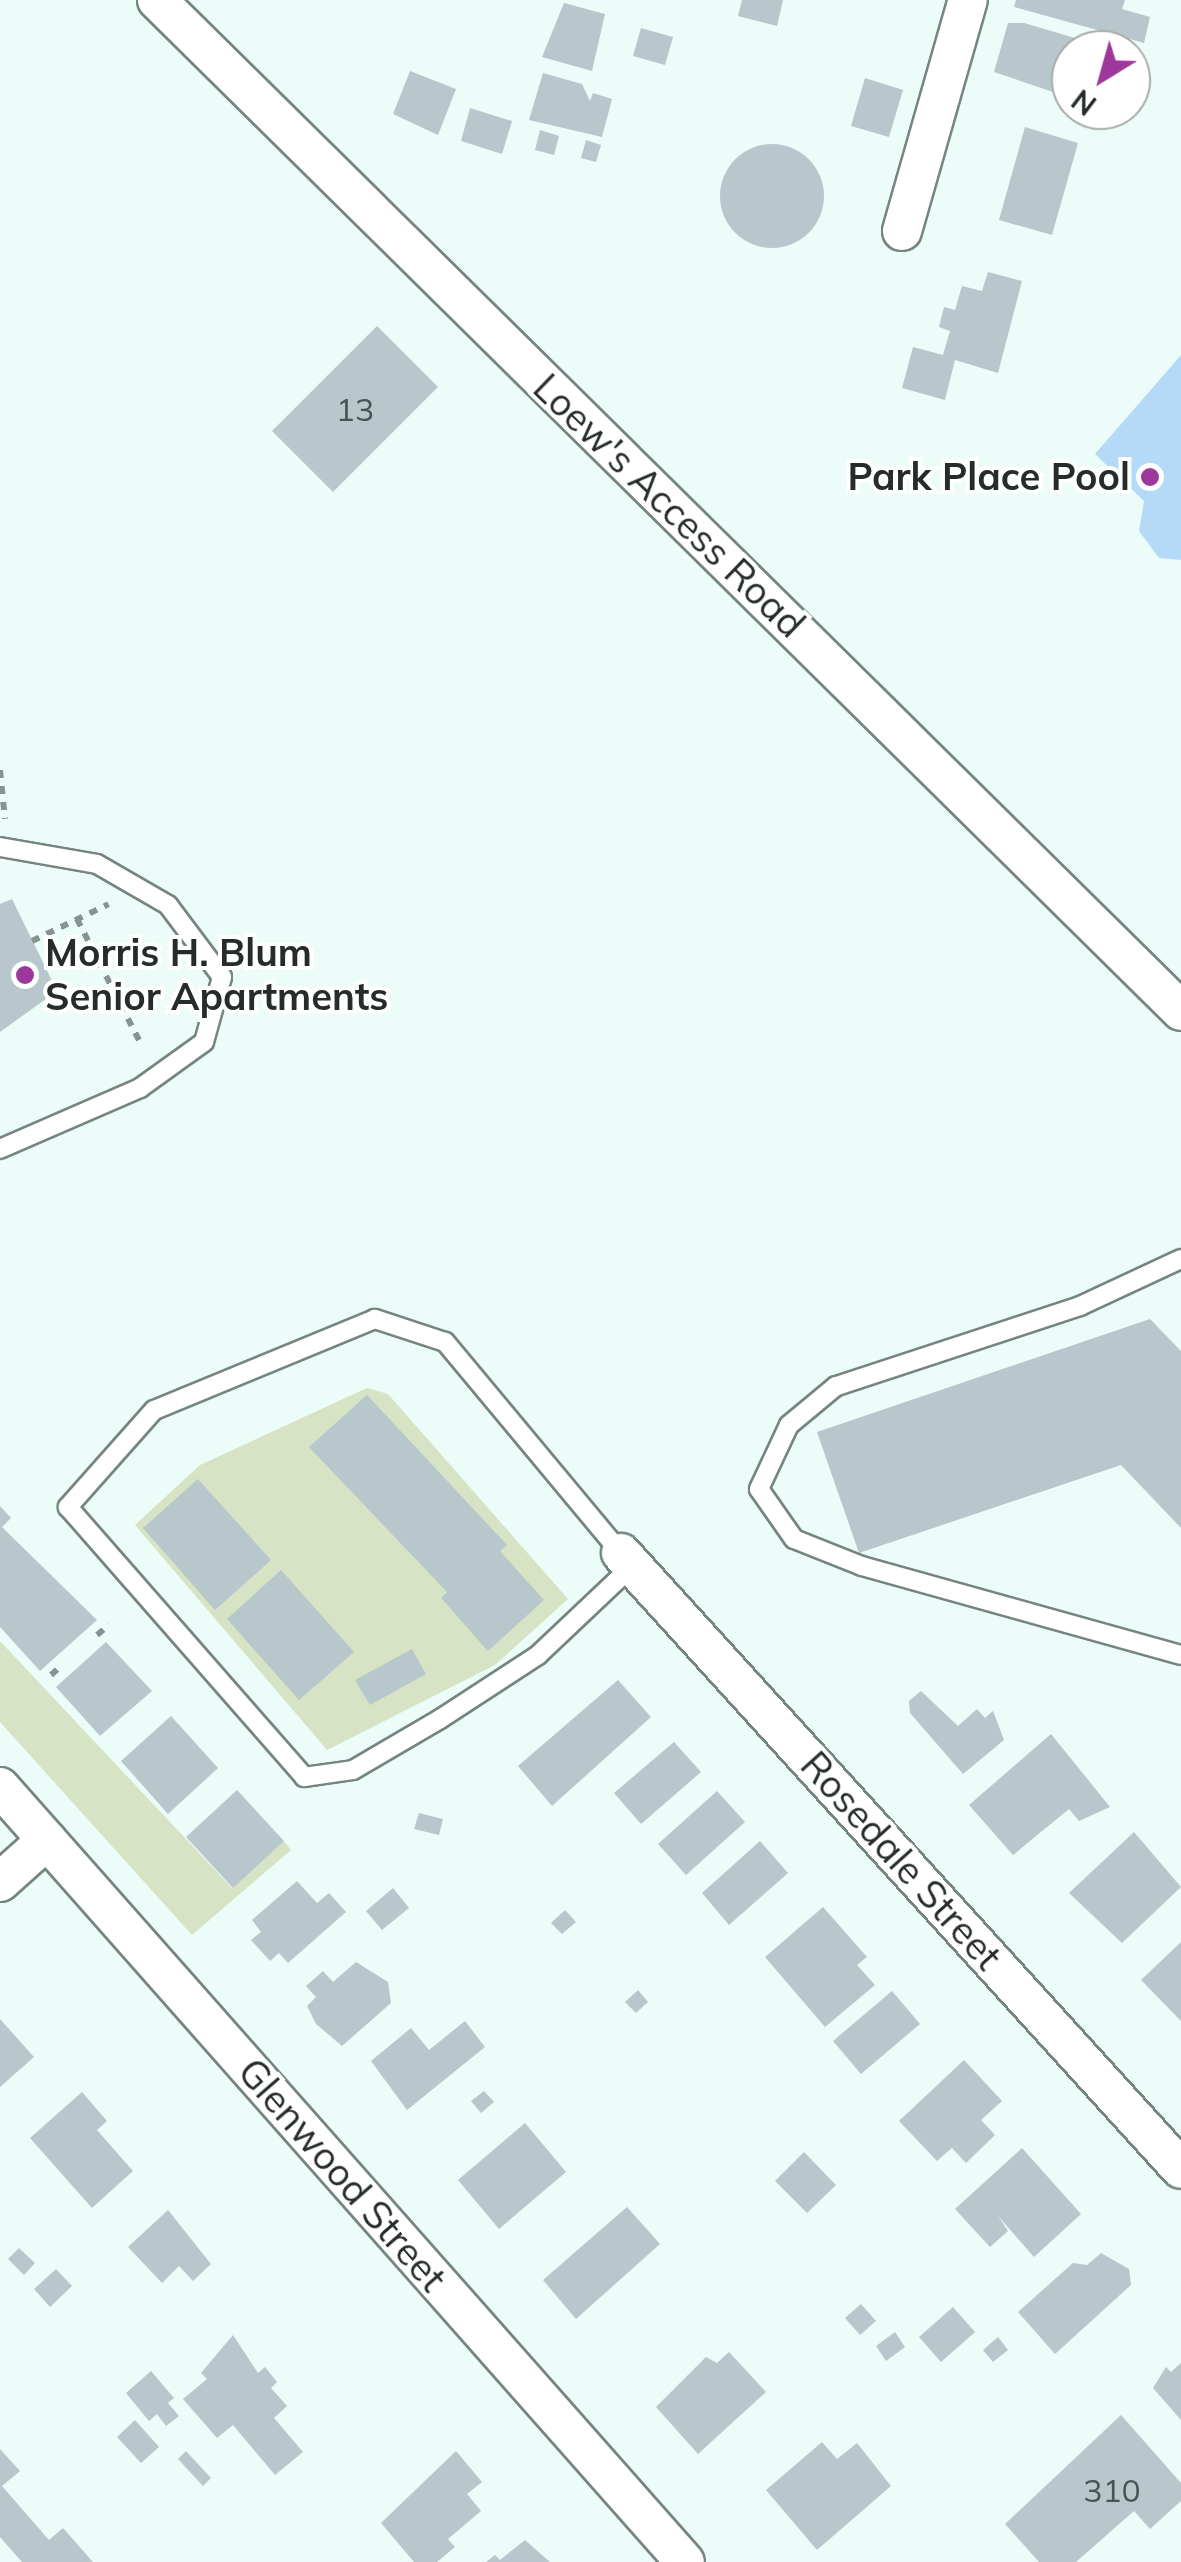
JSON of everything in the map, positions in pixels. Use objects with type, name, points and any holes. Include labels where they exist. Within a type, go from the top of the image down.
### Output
[{"type":"street","name":"Loew's Access Road","points":[[157,0],[1181,1011]]},
{"type":"street","points":[[902,231],[968,0]]},
{"type":"street","name":"Rosedale Street","points":[[626,1559],[1181,2169]]},
{"type":"street","name":"Glenwood Street","points":[[0,1787],[685,2562]]},
{"type":"street","points":[[0,1882],[47,1840]]},
{"type":"lane","points":[[0,846],[97,864],[168,905],[222,977],[204,1042],[140,1088],[0,1148]]},
{"type":"lane","points":[[1181,1259],[1080,1306],[836,1386],[789,1425],[758,1489],[794,1538],[845,1559],[1181,1655]]},
{"type":"lane","points":[[376,1319],[444,1342],[626,1559],[538,1655],[353,1770],[304,1777],[68,1506],[154,1410],[376,1319]]},
{"type":"path","points":[[0,770],[6,814]]},
{"type":"path","points":[[32,941],[114,902]]},
{"type":"path","points":[[78,919],[140,1042]]},
{"type":"path","points":[[97,1635],[109,1625]]},
{"type":"path","points":[[52,1675],[60,1668]]},
{"type":"green space","points":[[367,1388],[388,1394],[568,1599],[495,1665],[327,1750],[135,1525],[200,1465]]},
{"type":"green space","points":[[0,1641],[232,1888],[284,1841],[291,1850],[192,1935],[0,1722]]},
{"type":"water","name":"Park Place Pool","points":[[1181,355],[1181,560],[1159,558],[1139,531],[1144,501],[1095,454]]},
{"type":"building","points":[[742,0],[783,0],[777,26],[738,16]]},
{"type":"building","points":[[1016,0],[1125,0],[1122,9],[1150,17],[1147,30],[1097,30],[1014,7]]},
{"type":"building","points":[[564,3],[605,14],[592,71],[542,57]]},
{"type":"building","points":[[1008,23],[1051,31],[1051,91],[994,72]]},
{"type":"building","points":[[641,28],[673,37],[665,65],[633,56]]},
{"type":"building","points":[[410,71],[456,89],[438,135],[393,114]]},
{"type":"building","points":[[543,73],[582,84],[590,101],[593,93],[612,99],[602,137],[529,120]]},
{"type":"building","points":[[865,78],[903,90],[889,137],[851,126]]},
{"type":"building","points":[[470,108],[512,121],[502,154],[461,141]]},
{"type":"building","points":[[1025,127],[1078,143],[1052,235],[999,220]]},
{"type":"building","points":[[540,130],[559,136],[554,155],[535,150]]},
{"type":"building","points":[[586,140],[601,145],[596,162],[581,158]]},
{"type":"building","points":[[772,144],[792,148],[809,159],[820,176],[824,196],[820,216],[809,233],[792,244],[772,248],[752,244],[735,233],[724,216],[720,196],[724,176],[735,159],[752,148]]},
{"type":"building","points":[[988,272],[1022,281],[998,373],[955,360],[945,400],[902,388],[913,347],[943,355],[950,331],[939,327],[944,307],[955,310],[962,286],[982,291]]},
{"type":"building","points":[[377,326],[438,387],[333,492],[272,431]]},
{"type":"building","name":"Morris H. Blum Senior Apartments","points":[[12,899],[57,991],[0,1032],[0,904]]},
{"type":"building","points":[[1150,1319],[1181,1351],[1181,1528],[1121,1465],[859,1553],[817,1432]]},
{"type":"building","points":[[367,1395],[507,1545],[500,1551],[544,1600],[488,1651],[441,1598],[447,1592],[309,1447]]},
{"type":"building","points":[[198,1479],[271,1560],[215,1610],[143,1528]]},
{"type":"building","points":[[0,1506],[11,1518],[2,1527],[97,1620],[40,1671],[0,1627]]},
{"type":"building","points":[[281,1570],[354,1652],[299,1700],[227,1619]]},
{"type":"building","points":[[106,1642],[152,1691],[100,1736],[56,1687]]},
{"type":"building","points":[[412,1649],[426,1674],[370,1705],[355,1680]]},
{"type":"building","points":[[618,1680],[651,1717],[552,1806],[518,1766]]},
{"type":"building","points":[[921,1691],[958,1726],[977,1709],[985,1718],[993,1711],[1004,1740],[963,1774],[910,1713],[909,1701]]},
{"type":"building","points":[[171,1716],[218,1768],[168,1814],[121,1761]]},
{"type":"building","points":[[1051,1734],[1110,1807],[1079,1821],[1069,1809],[1013,1855],[969,1805]]},
{"type":"building","points":[[674,1742],[701,1772],[641,1824],[614,1793]]},
{"type":"building","points":[[237,1790],[284,1841],[233,1888],[186,1837]]},
{"type":"building","points":[[717,1791],[745,1822],[686,1875],[658,1844]]},
{"type":"building","points":[[419,1813],[443,1819],[439,1835],[414,1829]]},
{"type":"building","points":[[1134,1832],[1181,1887],[1122,1943],[1069,1893]]},
{"type":"building","points":[[760,1841],[788,1873],[729,1925],[702,1893]]},
{"type":"building","points":[[297,1881],[317,1903],[329,1893],[346,1912],[288,1963],[279,1953],[270,1961],[251,1940],[261,1932],[252,1920]]},
{"type":"building","points":[[393,1888],[409,1908],[382,1930],[366,1911]]},
{"type":"building","points":[[823,1907],[867,1957],[857,1965],[875,1985],[825,2027],[765,1957]]},
{"type":"building","points":[[565,1910],[576,1922],[562,1934],[551,1923]]},
{"type":"building","points":[[1181,1942],[1181,2021],[1141,1980]]},
{"type":"building","points":[[356,1962],[388,1982],[391,2003],[342,2046],[316,2024],[307,2006],[316,1997],[306,1986],[323,1971],[333,1982]]},
{"type":"building","points":[[638,1990],[648,2002],[636,2013],[625,2002]]},
{"type":"building","points":[[892,1991],[920,2024],[861,2074],[833,2041]]},
{"type":"building","points":[[0,2019],[34,2057],[0,2087]]},
{"type":"building","points":[[465,2021],[485,2047],[407,2110],[371,2061],[411,2028],[429,2050]]},
{"type":"building","points":[[964,2060],[1002,2101],[981,2120],[995,2135],[966,2163],[952,2148],[937,2161],[899,2121]]},
{"type":"building","points":[[484,2091],[494,2102],[481,2113],[471,2101]]},
{"type":"building","points":[[82,2092],[107,2121],[97,2130],[133,2171],[92,2208],[30,2138]]},
{"type":"building","points":[[525,2123],[566,2172],[499,2229],[458,2180]]},
{"type":"building","points":[[1022,2148],[1081,2214],[1034,2257],[998,2216],[1008,2231],[990,2247],[955,2209]]},
{"type":"building","points":[[804,2152],[836,2185],[807,2213],[775,2181]]},
{"type":"building","points":[[627,2207],[660,2244],[576,2319],[543,2280]]},
{"type":"building","points":[[168,2210],[211,2264],[193,2281],[179,2266],[162,2283],[128,2247]]},
{"type":"building","points":[[19,2248],[35,2263],[24,2275],[8,2259]]},
{"type":"building","points":[[1101,2253],[1129,2269],[1131,2285],[1055,2354],[1018,2312],[1073,2263],[1087,2265]]},
{"type":"building","points":[[56,2269],[72,2286],[50,2307],[34,2289]]},
{"type":"building","points":[[861,2304],[876,2321],[860,2335],[845,2318]]},
{"type":"building","points":[[953,2307],[975,2332],[941,2362],[919,2337]]},
{"type":"building","points":[[895,2332],[905,2347],[886,2361],[876,2346]]},
{"type":"building","points":[[233,2335],[258,2373],[265,2367],[277,2382],[271,2388],[287,2406],[274,2418],[303,2452],[275,2475],[233,2425],[217,2438],[183,2399],[207,2379],[201,2373]]},
{"type":"building","points":[[998,2337],[1008,2350],[993,2362],[983,2350]]},
{"type":"building","points":[[729,2352],[766,2392],[698,2454],[656,2407],[706,2357],[717,2363]]},
{"type":"building","points":[[1181,2363],[1181,2420],[1153,2388],[1166,2367],[1171,2372]]},
{"type":"building","points":[[151,2371],[174,2398],[168,2403],[179,2416],[166,2426],[157,2414],[149,2421],[126,2393]]},
{"type":"building","points":[[1121,2415],[1181,2483],[1181,2501],[1150,2529],[1134,2511],[1076,2562],[1039,2562],[1005,2524]]},
{"type":"building","points":[[135,2420],[159,2447],[141,2463],[117,2437]]},
{"type":"building","points":[[822,2442],[837,2459],[857,2443],[891,2486],[817,2550],[766,2490]]},
{"type":"building","points":[[0,2449],[20,2471],[2,2486],[49,2540],[63,2528],[93,2562],[22,2562],[0,2537]]},
{"type":"building","points":[[186,2451],[211,2478],[203,2486],[178,2459]]},
{"type":"building","points":[[456,2451],[482,2482],[467,2494],[481,2511],[448,2539],[455,2547],[437,2562],[414,2562],[381,2523]]},
{"type":"building","points":[[525,2540],[550,2562],[486,2562],[495,2555],[500,2560]]},
{"type":"place","name":"Park Place Pool","points":[[1150,477]]},
{"type":"place","name":"Morris H. Blum Senior Apartments","points":[[25,975]]}]
